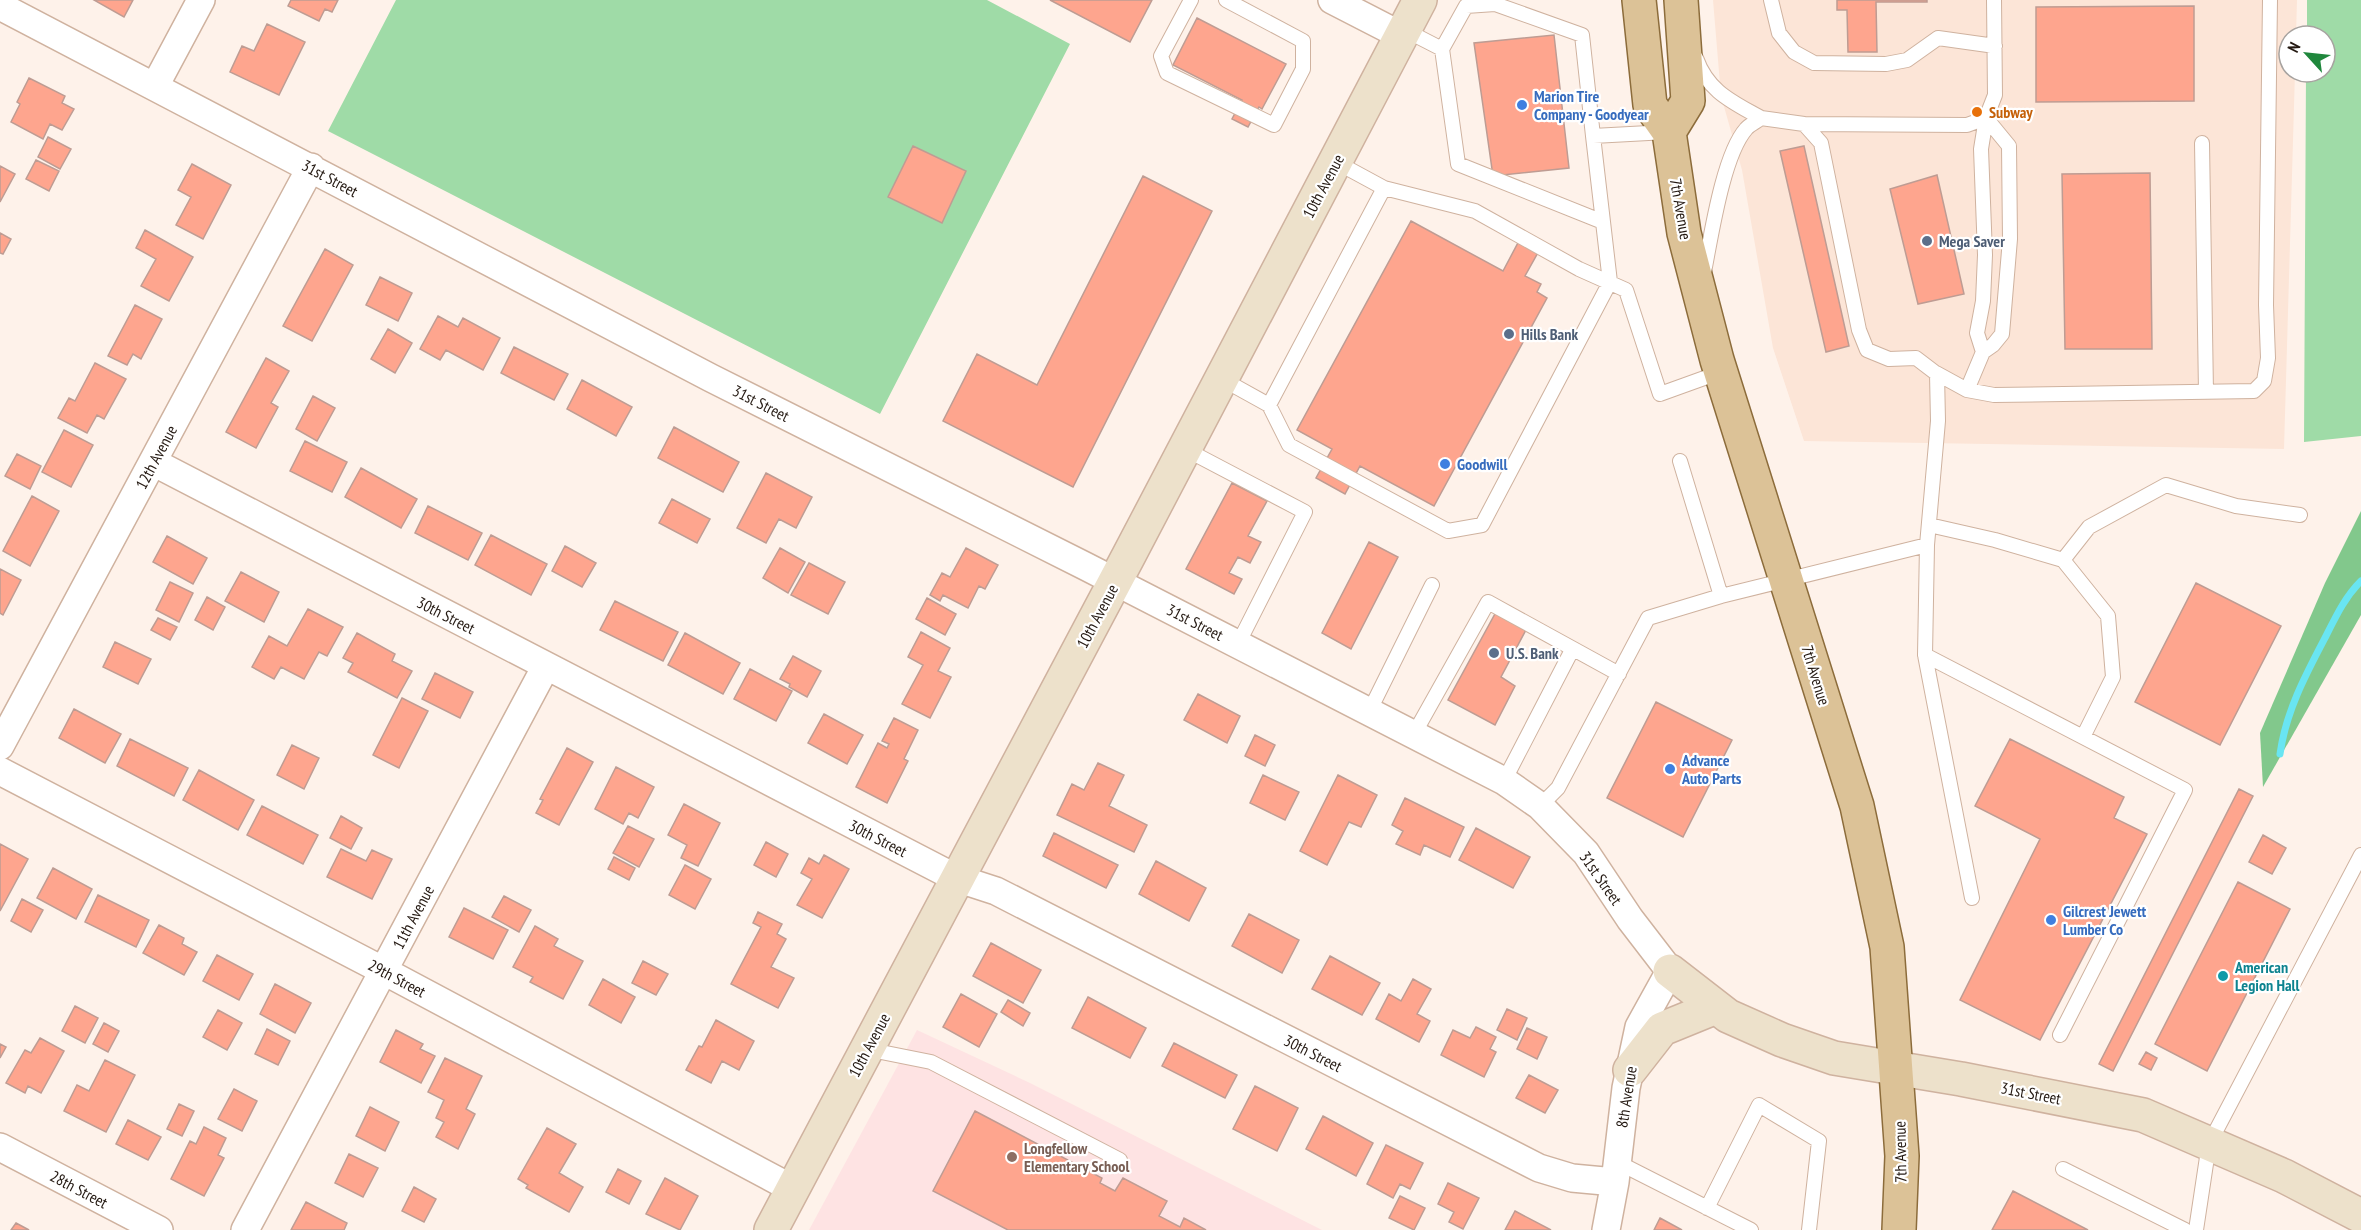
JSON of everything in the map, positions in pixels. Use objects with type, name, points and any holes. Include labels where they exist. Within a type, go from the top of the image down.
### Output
[{"type":"main road","name":"7th Avenue","points":[[1640,0],[1650,105],[1669,132],[1684,233],[1721,372],[1857,806],[1887,947],[1902,1156],[1899,1230]]},
{"type":"main road","points":[[1669,132],[1688,101],[1681,6]]},
{"type":"street","points":[[155,86],[201,0]]},
{"type":"street","points":[[1332,0],[1403,33]]},
{"type":"street","name":"10th Avenue","points":[[771,1230],[956,878],[1116,581],[1420,0]]},
{"type":"street","name":"31st Street","points":[[1,9],[311,167],[711,378],[1116,581],[1504,781],[1540,806],[1586,853],[1630,919],[1670,971],[1728,1016],[1782,1040],[1834,1058],[2143,1115],[2284,1176],[2361,1216]]},
{"type":"street","name":"12th Avenue","points":[[0,746],[311,167]]},
{"type":"street","name":"30th Street","points":[[153,462],[956,878],[996,891],[1539,1168],[1572,1178],[1616,1172]]},
{"type":"street","name":"11th Avenue","points":[[245,1230],[546,666]]},
{"type":"street","name":"29th Street","points":[[0,771],[384,971],[793,1189]]},
{"type":"street","name":"8th Avenue","points":[[1606,1230],[1616,1172],[1626,1088],[1639,1027],[1670,971]]},
{"type":"street","points":[[1630,1070],[1662,1029],[1716,1007]]},
{"type":"street","name":"28th Street","points":[[0,1147],[159,1230]]},
{"type":"lane","points":[[1191,0],[1161,56],[1167,72],[1274,125],[1303,69],[1303,41],[1226,0]]},
{"type":"lane","points":[[1983,352],[1977,333],[1983,301],[1985,255],[1981,149],[1986,118],[1995,95],[1994,0]]},
{"type":"lane","points":[[1804,123],[1821,143],[1859,330],[1868,350],[1889,359],[1916,358],[1936,374],[1967,390],[1994,395],[2254,391],[2264,381],[2268,358],[2266,304],[2270,0]]},
{"type":"lane","points":[[1771,2],[1779,33],[1794,52],[1814,63],[1887,64],[1907,60],[1938,38],[1995,46]]},
{"type":"lane","points":[[1222,379],[1269,405],[1289,445],[1448,531],[1482,525],[1610,282],[1582,35],[1495,4],[1466,6],[1442,49],[1458,164],[1603,222]]},
{"type":"lane","points":[[1681,6],[1700,70],[1716,92],[1761,118],[1804,123],[1967,125],[1986,118]]},
{"type":"lane","points":[[1403,33],[1442,49]]},
{"type":"lane","points":[[1700,292],[1723,182],[1735,147],[1746,129],[1761,118]]},
{"type":"lane","points":[[1967,390],[1983,352],[2002,334],[2010,239],[2009,146],[1986,118]]},
{"type":"lane","points":[[1593,136],[1669,132]]},
{"type":"lane","points":[[2202,143],[2206,392]]},
{"type":"lane","points":[[1335,162],[1384,188],[1475,211],[1579,269],[1626,290],[1660,394],[1721,372]]},
{"type":"lane","points":[[1269,405],[1384,188]]},
{"type":"lane","points":[[1936,374],[1938,421],[1927,545],[1925,655],[1972,898]]},
{"type":"lane","points":[[1185,449],[1305,512],[1238,644]]},
{"type":"lane","points":[[1680,461],[1721,596]]},
{"type":"lane","points":[[2063,560],[2089,527],[2166,485],[2236,506],[2300,515]]},
{"type":"lane","points":[[1929,525],[1995,540],[2063,560],[2108,616],[2113,677],[2083,737]]},
{"type":"lane","points":[[1540,806],[1558,788],[1648,618],[1721,596],[1927,545]]},
{"type":"lane","points":[[1369,711],[1431,585]]},
{"type":"lane","points":[[1414,734],[1488,602],[1619,674]]},
{"type":"lane","points":[[1504,781],[1572,650]]},
{"type":"lane","points":[[1925,655],[2185,790],[2060,1035]]},
{"type":"lane","points":[[2196,1230],[2209,1144],[2361,855]]},
{"type":"lane","points":[[866,1049],[932,1062],[1120,1161]]},
{"type":"lane","points":[[1707,1208],[1759,1105],[1819,1141],[1809,1230]]},
{"type":"lane","points":[[2063,1168],[2185,1230]]},
{"type":"lane","points":[[1616,1172],[1707,1208],[1751,1230]]},
{"type":"shaded area","points":[[1713,0],[2297,0],[2296,24],[2277,24],[2277,84],[2295,84],[2284,449],[1804,441],[1773,348],[1742,170],[1721,96]]},
{"type":"shaded area","name":"Longfellow Elementary School","points":[[917,1030],[1030,1083],[1322,1230],[809,1230]]},
{"type":"green space","points":[[396,0],[987,0],[1070,44],[880,414],[328,131]]},
{"type":"green space","points":[[2307,0],[2361,0],[2361,436],[2304,442],[2306,84],[2337,84],[2337,24],[2307,24]]},
{"type":"green space","points":[[2361,511],[2361,615],[2263,787],[2260,733],[2325,583]]},
{"type":"building","points":[[94,0],[133,0],[124,17]]},
{"type":"building","points":[[291,0],[338,0],[332,12],[325,9],[319,21],[288,6]]},
{"type":"building","points":[[1050,0],[1152,0],[1130,42]]},
{"type":"building","points":[[1837,0],[1927,0],[1927,2],[1876,2],[1877,52],[1848,52],[1847,10],[1837,10]]},
{"type":"building","points":[[2194,6],[2194,101],[2036,102],[2036,7]]},
{"type":"building","points":[[1197,18],[1286,64],[1262,109],[1259,107],[1248,127],[1232,119],[1242,100],[1173,65]]},
{"type":"building","points":[[267,24],[305,42],[279,95],[230,72],[242,46],[254,51]]},
{"type":"building","name":"Marion Tire Company - Goodyear","points":[[1554,35],[1569,168],[1493,176],[1474,43]]},
{"type":"building","points":[[29,78],[65,96],[62,103],[74,109],[62,130],[50,124],[43,139],[11,122],[20,104],[17,102]]},
{"type":"building","points":[[48,137],[71,149],[60,169],[38,157]]},
{"type":"building","points":[[913,146],[966,171],[942,223],[888,197]]},
{"type":"building","points":[[1804,146],[1849,346],[1826,352],[1780,151]]},
{"type":"building","points":[[36,160],[59,171],[49,191],[26,179]]},
{"type":"building","points":[[192,164],[231,185],[203,239],[176,225],[191,197],[178,190]]},
{"type":"building","points":[[0,166],[15,174],[0,202]]},
{"type":"building","points":[[2150,173],[2152,349],[2065,349],[2062,174]]},
{"type":"building","name":"Mega Saver","points":[[1937,175],[1964,294],[1918,304],[1890,189]]},
{"type":"building","points":[[1143,176],[1212,211],[1073,487],[943,421],[977,354],[1037,385]]},
{"type":"building","points":[[1411,221],[1503,271],[1520,239],[1540,249],[1525,276],[1541,284],[1537,292],[1547,298],[1434,506],[1360,466],[1345,494],[1316,478],[1332,449],[1297,430]]},
{"type":"building","points":[[145,230],[193,257],[169,301],[141,286],[156,259],[136,248]]},
{"type":"building","points":[[0,233],[11,239],[3,254],[0,253]]},
{"type":"building","points":[[325,249],[353,265],[312,341],[283,326]]},
{"type":"building","points":[[380,277],[412,293],[398,321],[366,305]]},
{"type":"building","points":[[135,305],[162,319],[141,359],[133,354],[127,365],[108,356]]},
{"type":"building","points":[[438,316],[458,327],[463,318],[500,338],[483,370],[446,350],[440,360],[420,349]]},
{"type":"building","points":[[388,329],[412,343],[395,373],[371,359]]},
{"type":"building","points":[[514,347],[568,374],[554,400],[501,373]]},
{"type":"building","points":[[266,358],[289,371],[271,403],[278,407],[256,448],[226,432]]},
{"type":"building","points":[[95,363],[126,379],[104,419],[97,415],[87,433],[58,418],[69,398],[75,401]]},
{"type":"building","points":[[582,380],[632,407],[616,436],[567,409]]},
{"type":"building","points":[[313,396],[335,408],[317,441],[296,429]]},
{"type":"building","points":[[674,427],[739,462],[723,492],[658,458]]},
{"type":"building","points":[[64,430],[93,445],[71,487],[42,472]]},
{"type":"building","points":[[305,441],[347,462],[332,492],[290,471]]},
{"type":"building","points":[[17,454],[41,466],[30,489],[5,476]]},
{"type":"building","points":[[361,468],[417,499],[401,528],[345,497]]},
{"type":"building","points":[[766,473],[812,497],[796,528],[779,519],[766,543],[737,528]]},
{"type":"building","points":[[1232,483],[1267,501],[1248,536],[1261,542],[1250,563],[1238,557],[1229,573],[1242,579],[1234,594],[1186,569]]},
{"type":"building","points":[[32,496],[59,511],[30,566],[3,551]]},
{"type":"building","points":[[672,499],[710,519],[697,543],[659,523]]},
{"type":"building","points":[[428,506],[482,533],[468,560],[415,533]]},
{"type":"building","points":[[491,535],[547,564],[531,595],[475,565]]},
{"type":"building","points":[[167,536],[207,558],[193,584],[153,562]]},
{"type":"building","points":[[1369,542],[1398,557],[1351,649],[1322,633]]},
{"type":"building","points":[[565,546],[596,563],[582,587],[552,571]]},
{"type":"building","points":[[780,548],[805,562],[788,593],[763,578]]},
{"type":"building","points":[[966,548],[998,565],[985,589],[979,586],[968,608],[943,595],[940,601],[930,595],[942,573],[950,577]]},
{"type":"building","points":[[809,563],[845,582],[828,614],[791,595]]},
{"type":"building","points":[[0,569],[21,580],[3,615],[0,613]]},
{"type":"building","points":[[241,572],[279,592],[264,622],[225,601]]},
{"type":"building","points":[[170,582],[193,593],[179,622],[156,610]]},
{"type":"building","points":[[2196,583],[2281,626],[2220,745],[2135,702]]},
{"type":"building","points":[[207,597],[225,607],[213,630],[195,620]]},
{"type":"building","points":[[927,598],[956,614],[945,635],[916,619]]},
{"type":"building","points":[[615,601],[678,632],[663,661],[600,630]]},
{"type":"building","points":[[308,609],[343,627],[327,656],[319,652],[304,679],[281,667],[274,679],[252,667],[269,636],[287,646]]},
{"type":"building","name":"U.S. Bank","points":[[1496,612],[1527,628],[1501,677],[1515,686],[1495,725],[1448,700]]},
{"type":"building","points":[[158,618],[177,627],[170,640],[151,630]]},
{"type":"building","points":[[921,632],[950,648],[938,671],[951,677],[930,718],[902,704],[923,665],[908,657]]},
{"type":"building","points":[[357,633],[395,654],[392,661],[412,671],[397,698],[348,672],[353,663],[343,658]]},
{"type":"building","points":[[685,633],[740,663],[723,694],[668,665]]},
{"type":"building","points":[[115,642],[151,659],[138,684],[103,667]]},
{"type":"building","points":[[793,656],[821,671],[807,697],[780,679]]},
{"type":"building","points":[[750,669],[792,691],[776,721],[734,699]]},
{"type":"building","points":[[435,673],[473,692],[460,718],[422,699]]},
{"type":"building","points":[[1198,694],[1240,716],[1227,743],[1184,720]]},
{"type":"building","points":[[402,698],[428,711],[399,768],[373,755]]},
{"type":"building","name":"Advance Auto Parts","points":[[1656,702],[1732,740],[1683,837],[1607,798]]},
{"type":"building","points":[[74,709],[121,734],[105,763],[59,738]]},
{"type":"building","points":[[824,714],[863,735],[847,764],[808,743]]},
{"type":"building","points":[[894,718],[918,730],[904,759],[908,761],[887,803],[856,787],[878,743],[887,748],[889,744],[882,741]]},
{"type":"building","points":[[1255,735],[1275,745],[1265,766],[1245,756]]},
{"type":"building","points":[[130,739],[188,768],[174,796],[117,766]]},
{"type":"building","name":"Gilcrest Jewett Lumber Co","points":[[2010,739],[2124,797],[2114,818],[2147,834],[2040,1040],[1960,1000],[2040,839],[1975,806]]},
{"type":"building","points":[[292,745],[319,758],[304,789],[277,775]]},
{"type":"building","points":[[567,748],[593,762],[559,825],[536,813],[543,800],[540,799]]},
{"type":"building","points":[[1098,763],[1124,775],[1109,806],[1147,825],[1134,852],[1057,815],[1072,784],[1084,790]]},
{"type":"building","points":[[616,767],[654,787],[638,818],[629,813],[623,824],[595,809]]},
{"type":"building","points":[[199,770],[254,800],[238,830],[183,800]]},
{"type":"building","points":[[1263,775],[1299,792],[1285,820],[1250,803]]},
{"type":"building","points":[[1338,775],[1377,795],[1361,827],[1349,822],[1327,865],[1300,851]]},
{"type":"building","points":[[2239,789],[2253,796],[2113,1071],[2099,1064]]},
{"type":"building","points":[[1405,798],[1464,827],[1450,857],[1424,845],[1420,855],[1396,844],[1403,831],[1392,825]]},
{"type":"building","points":[[684,804],[720,823],[698,866],[681,858],[687,845],[668,835]]},
{"type":"building","points":[[262,806],[318,835],[303,864],[247,835]]},
{"type":"building","points":[[341,816],[362,828],[351,849],[330,838]]},
{"type":"building","points":[[628,826],[654,839],[639,867],[613,853]]},
{"type":"building","points":[[1476,828],[1530,857],[1513,888],[1459,860]]},
{"type":"building","points":[[1054,833],[1118,865],[1106,888],[1043,856]]},
{"type":"building","points":[[2263,835],[2286,848],[2272,874],[2249,862]]},
{"type":"building","points":[[766,842],[788,854],[776,877],[754,865]]},
{"type":"building","points":[[0,844],[28,859],[0,911]]},
{"type":"building","points":[[341,849],[366,861],[372,850],[392,859],[372,899],[327,877]]},
{"type":"building","points":[[824,855],[849,869],[822,918],[797,905],[812,879],[801,873],[809,858],[819,864]]},
{"type":"building","points":[[614,857],[635,868],[629,880],[608,869]]},
{"type":"building","points":[[1156,861],[1206,888],[1189,921],[1139,894]]},
{"type":"building","points":[[685,865],[711,879],[695,909],[669,895]]},
{"type":"building","points":[[53,868],[92,889],[76,919],[37,898]]},
{"type":"building","name":"American Legion Hall","points":[[2238,882],[2290,909],[2207,1071],[2155,1044]]},
{"type":"building","points":[[98,895],[149,920],[136,947],[85,922]]},
{"type":"building","points":[[504,896],[531,910],[519,932],[492,917]]},
{"type":"building","points":[[22,899],[43,910],[31,932],[11,921]]},
{"type":"building","points":[[464,908],[508,930],[493,959],[449,937]]},
{"type":"building","points":[[758,912],[782,924],[777,934],[786,939],[771,967],[794,978],[778,1008],[731,984],[761,927],[753,923]]},
{"type":"building","points":[[1249,914],[1299,940],[1282,973],[1232,946]]},
{"type":"building","points":[[159,925],[184,938],[182,944],[197,952],[184,975],[143,953]]},
{"type":"building","points":[[535,926],[558,939],[554,946],[583,961],[563,999],[530,982],[533,977],[513,967]]},
{"type":"building","points":[[991,943],[1041,970],[1023,1003],[973,976]]},
{"type":"building","points":[[217,955],[253,974],[239,1000],[203,981]]},
{"type":"building","points":[[1330,956],[1380,983],[1362,1015],[1312,989]]},
{"type":"building","points":[[643,961],[668,974],[656,995],[632,983]]},
{"type":"building","points":[[603,979],[635,997],[621,1023],[589,1005]]},
{"type":"building","points":[[1413,979],[1431,989],[1417,1014],[1430,1021],[1419,1042],[1376,1019],[1389,994],[1401,1001]]},
{"type":"building","points":[[275,984],[311,1003],[295,1033],[260,1014]]},
{"type":"building","points":[[961,994],[997,1014],[979,1047],[943,1027]]},
{"type":"building","points":[[1088,997],[1146,1028],[1130,1058],[1072,1028]]},
{"type":"building","points":[[1008,1000],[1030,1013],[1023,1026],[1001,1012]]},
{"type":"building","points":[[75,1006],[98,1018],[85,1043],[62,1031]]},
{"type":"building","points":[[1507,1009],[1527,1018],[1517,1040],[1497,1030]]},
{"type":"building","points":[[218,1010],[242,1023],[227,1050],[203,1037]]},
{"type":"building","points":[[716,1020],[754,1041],[739,1070],[722,1061],[711,1083],[686,1070],[699,1046],[702,1047]]},
{"type":"building","points":[[104,1023],[119,1031],[108,1052],[93,1044]]},
{"type":"building","points":[[1476,1027],[1496,1037],[1490,1049],[1496,1052],[1484,1077],[1441,1055],[1453,1030],[1470,1038]]},
{"type":"building","points":[[1527,1028],[1547,1037],[1537,1059],[1517,1049]]},
{"type":"building","points":[[267,1029],[290,1041],[278,1065],[255,1054]]},
{"type":"building","points":[[396,1030],[423,1044],[420,1049],[435,1056],[421,1083],[380,1062]]},
{"type":"building","points":[[40,1038],[64,1051],[41,1093],[28,1086],[25,1093],[6,1083],[25,1050],[31,1053]]},
{"type":"building","points":[[1174,1043],[1237,1075],[1225,1098],[1162,1066]]},
{"type":"building","points":[[0,1044],[6,1047],[0,1058]]},
{"type":"building","points":[[2146,1052],[2157,1058],[2151,1070],[2139,1064]]},
{"type":"building","points":[[445,1058],[482,1076],[466,1109],[475,1114],[458,1149],[436,1137],[444,1122],[436,1118],[444,1100],[428,1092]]},
{"type":"building","points":[[105,1060],[135,1075],[106,1132],[64,1111],[77,1085],[89,1091]]},
{"type":"building","points":[[1529,1075],[1558,1090],[1545,1113],[1516,1098]]},
{"type":"building","points":[[1255,1086],[1298,1108],[1277,1151],[1233,1129]]},
{"type":"building","points":[[234,1089],[257,1101],[242,1131],[218,1119]]},
{"type":"building","points":[[179,1104],[194,1111],[182,1136],[167,1129]]},
{"type":"building","points":[[370,1107],[399,1122],[385,1151],[356,1136]]},
{"type":"building","points":[[975,1111],[1102,1178],[1100,1183],[1115,1191],[1123,1178],[1167,1201],[1159,1216],[1180,1227],[1184,1218],[1206,1230],[1008,1230],[933,1191]]},
{"type":"building","points":[[1323,1116],[1373,1143],[1356,1176],[1306,1149]]},
{"type":"building","points":[[128,1120],[161,1137],[148,1160],[116,1144]]},
{"type":"building","points":[[204,1127],[226,1138],[218,1155],[224,1158],[204,1196],[171,1179],[190,1141],[196,1144]]},
{"type":"building","points":[[547,1128],[576,1144],[559,1173],[583,1187],[569,1212],[526,1188],[528,1185],[518,1179]]},
{"type":"building","points":[[1386,1145],[1423,1163],[1410,1189],[1400,1184],[1393,1198],[1367,1184]]},
{"type":"building","points":[[349,1154],[378,1168],[363,1197],[335,1183]]},
{"type":"building","points":[[618,1169],[641,1181],[629,1204],[606,1192]]},
{"type":"building","points":[[665,1178],[698,1196],[680,1230],[646,1214]]},
{"type":"building","points":[[1448,1183],[1479,1198],[1463,1229],[1449,1222],[1454,1212],[1438,1204]]},
{"type":"building","points":[[414,1187],[436,1199],[424,1222],[402,1211]]},
{"type":"building","points":[[2013,1191],[2088,1230],[1992,1230]]},
{"type":"building","points":[[1400,1196],[1425,1208],[1414,1230],[1389,1218]]},
{"type":"building","points":[[306,1202],[347,1223],[344,1230],[291,1230]]},
{"type":"building","points":[[1515,1211],[1551,1230],[1505,1230]]},
{"type":"building","points":[[1660,1218],[1682,1230],[1654,1230]]},
{"type":"building","points":[[16,1223],[29,1230],[11,1230]]},
{"type":"waterway","points":[[2280,754],[2287,723],[2304,679],[2341,607],[2361,581]]},
{"type":"place","name":"Marion Tire Company - Goodyear","points":[[1522,105]]},
{"type":"place","name":"Subway","points":[[1977,112]]},
{"type":"place","name":"Mega Saver","points":[[1927,241]]},
{"type":"place","name":"Hills Bank","points":[[1509,334]]},
{"type":"place","name":"Goodwill","points":[[1445,464]]},
{"type":"place","name":"U.S. Bank","points":[[1494,653]]},
{"type":"place","name":"Advance Auto Parts","points":[[1670,769]]},
{"type":"place","name":"Gilcrest Jewett Lumber Co","points":[[2051,920]]},
{"type":"place","name":"American Legion Hall","points":[[2223,976]]},
{"type":"place","name":"Longfellow Elementary School","points":[[1012,1157]]}]
